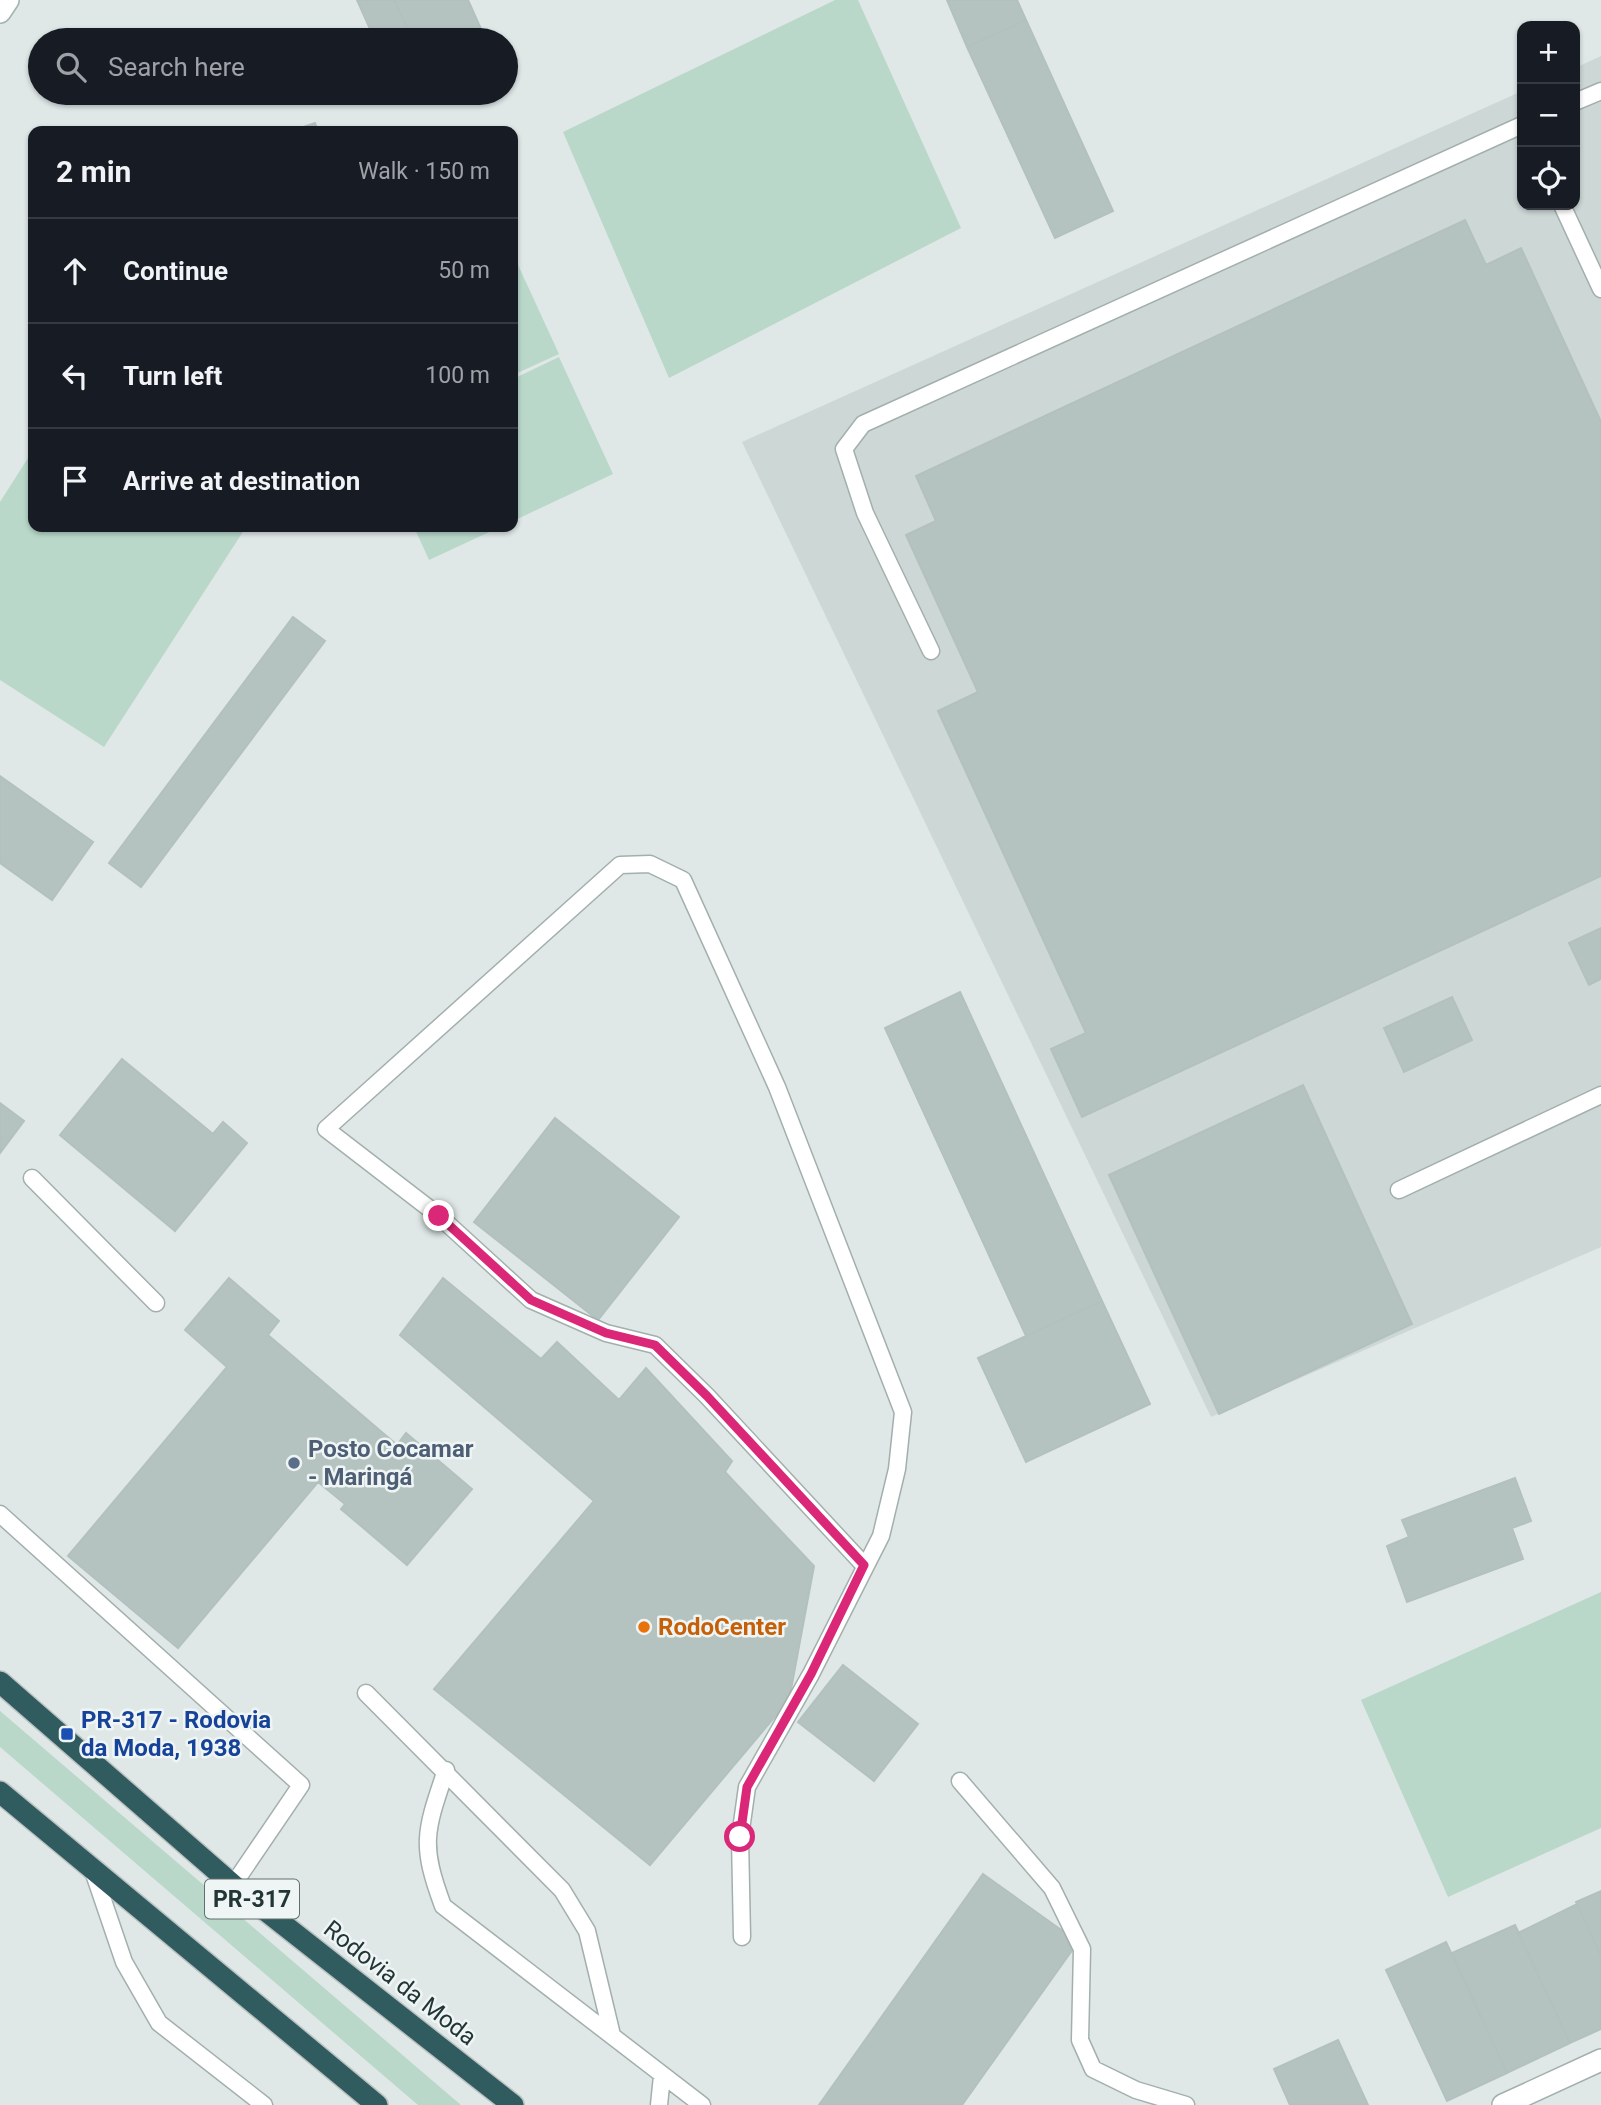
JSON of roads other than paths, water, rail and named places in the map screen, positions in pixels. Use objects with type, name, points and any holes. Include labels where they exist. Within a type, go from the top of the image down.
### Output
[{"type":"highway","name":"Rodovia da Moda","points":[[0,1682],[233,1885],[513,2105]]},
{"type":"highway","name":"PR-317","points":[[0,1792],[377,2105]]},
{"type":"street","points":[[1503,2105],[1601,2060]]},
{"type":"lane","points":[[1580,100],[1601,91]]},
{"type":"lane","points":[[931,651],[865,513],[844,449],[863,424],[1517,127]]},
{"type":"lane","points":[[1564,210],[1601,289]]},
{"type":"lane","points":[[742,1937],[740,1837],[747,1787],[811,1674],[881,1536],[897,1469],[903,1412],[778,1087],[683,880],[650,864],[620,865],[326,1129],[439,1216],[531,1300],[606,1333],[655,1345],[707,1396],[864,1565]]},
{"type":"lane","points":[[1399,1190],[1601,1095]]},
{"type":"lane","points":[[32,1178],[156,1303]]},
{"type":"lane","points":[[0,1514],[301,1785],[233,1885]]},
{"type":"lane","points":[[366,1693],[446,1770],[568,1900],[587,1931],[612,2035]]},
{"type":"lane","points":[[446,1770],[425,1845],[429,1869],[443,1906],[702,2105]]},
{"type":"lane","points":[[960,1781],[1052,1888],[1082,1949],[1080,2040],[1093,2069],[1136,2090],[1179,2100],[1186,2105]]},
{"type":"lane","points":[[92,1868],[124,1962],[159,2023],[264,2105]]},
{"type":"lane","points":[[659,2105],[662,2076]]},
{"type":"place","name":"Posto Cocamar - Maringá","points":[[294,1463]]},
{"type":"place","name":"RodoCenter","points":[[644,1627]]},
{"type":"place","name":"PR-317 - Rodovia da Moda, 1938","points":[[67,1734]]}]
